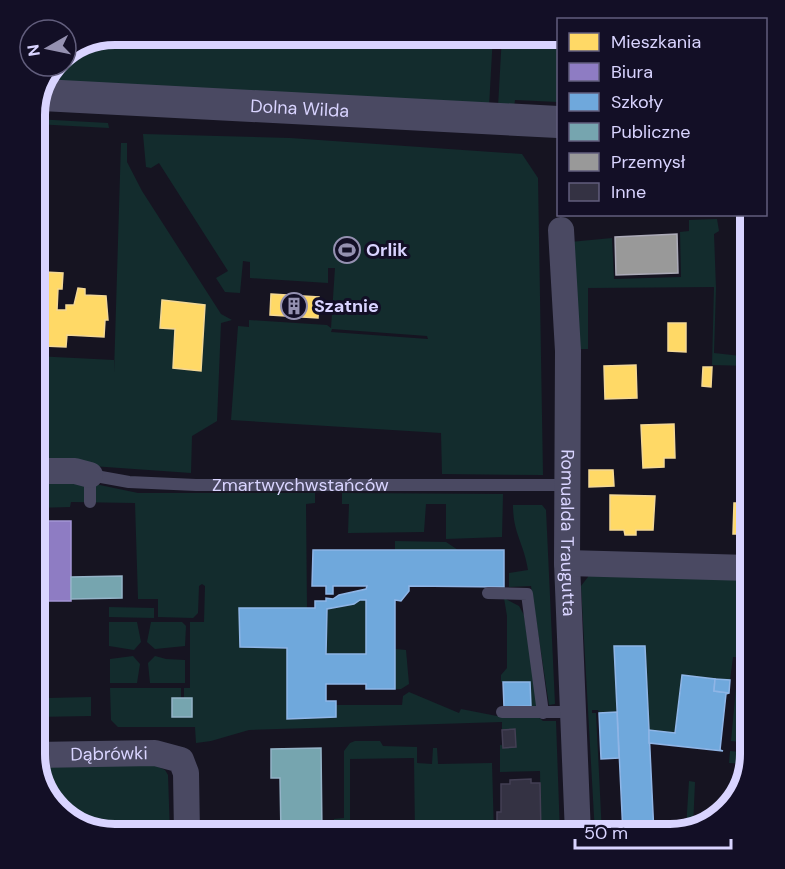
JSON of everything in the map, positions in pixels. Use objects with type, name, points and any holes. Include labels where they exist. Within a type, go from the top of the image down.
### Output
[{"type":"street","name":"Dolna Wilda","points":[[48,95],[557,122]]},
{"type":"street","name":"Romualda Traugutta","points":[[561,230],[568,351],[567,563],[578,824]]},
{"type":"street","name":"Zmartwychwstańców","points":[[45,471],[75,471],[90,475]]},
{"type":"street","points":[[567,563],[740,568]]},
{"type":"street","name":"Dąbrówki","points":[[45,755],[155,753],[181,760],[186,773],[187,824]]},
{"type":"lane","name":"Zmartwychwstańców","points":[[90,475],[129,482],[196,485],[567,485]]},
{"type":"lane","points":[[90,475],[90,502]]},
{"type":"lane","points":[[488,593],[527,594],[543,713]]},
{"type":"lane","points":[[502,712],[573,712]]},
{"type":"green space","points":[[115,45],[492,45],[489,107],[52,84],[56,78],[78,78],[78,55],[80,54],[92,49]]},
{"type":"green space","points":[[501,45],[557,45],[557,102],[515,100],[514,108],[498,107]]},
{"type":"green space","points":[[45,120],[108,123],[109,128],[45,125]]},
{"type":"green space","points":[[143,134],[290,138],[522,154],[538,178],[543,475],[442,474],[441,433],[231,420],[238,326],[249,327],[249,320],[327,325],[331,328],[335,268],[328,268],[328,283],[250,278],[250,262],[243,261],[240,293],[225,292],[216,278],[228,271],[159,163],[151,168],[146,167]],"holes":[[[332,329],[427,336],[428,339],[331,332]]]},
{"type":"green space","points":[[121,143],[127,143],[127,162],[142,191],[221,314],[232,320],[221,323],[217,421],[192,436],[191,473],[45,463],[45,357],[114,360],[114,373]]},
{"type":"green space","points":[[717,219],[719,231],[714,234],[716,288],[714,353],[740,356],[740,366],[712,365],[714,287],[588,288],[588,349],[576,349],[570,242],[612,238],[614,279],[681,277],[680,232],[689,231],[689,220]]},
{"type":"green space","points":[[45,484],[95,484],[138,493],[315,493],[315,503],[306,504],[307,608],[239,609],[240,647],[287,648],[287,719],[335,717],[336,705],[402,705],[403,696],[409,692],[459,713],[461,709],[502,717],[537,716],[543,721],[556,721],[560,824],[541,824],[540,771],[500,772],[500,745],[516,747],[515,730],[502,730],[502,722],[249,730],[196,743],[195,727],[118,727],[111,720],[110,688],[181,688],[181,699],[172,698],[172,717],[192,717],[192,698],[184,699],[184,688],[190,688],[190,622],[204,622],[205,586],[202,584],[199,586],[198,613],[193,618],[158,617],[158,599],[138,599],[135,503],[71,502],[70,507],[45,508]]},
{"type":"green space","points":[[342,493],[503,494],[502,537],[446,539],[446,504],[426,504],[424,532],[348,533],[349,504],[342,504]]},
{"type":"green space","points":[[513,505],[542,505],[546,510],[555,704],[549,705],[531,586],[509,587],[509,573],[528,570],[515,524]]},
{"type":"green space","points":[[395,541],[446,542],[458,550],[395,550]]},
{"type":"green space","points":[[588,571],[740,576],[740,657],[733,657],[730,680],[682,675],[675,733],[649,730],[617,712],[599,713],[598,710],[592,710],[592,713],[596,713],[602,824],[594,824],[581,586],[588,577]]},
{"type":"green space","points":[[504,598],[519,606],[524,615],[538,706],[531,706],[530,682],[501,682],[501,675],[507,668],[507,616]]},
{"type":"green space","points":[[366,600],[366,654],[326,654],[327,609]]},
{"type":"green space","points":[[109,607],[154,608],[154,618],[109,617]]},
{"type":"green space","points":[[109,622],[137,622],[141,642],[134,650],[109,646]]},
{"type":"green space","points":[[151,622],[182,622],[186,626],[185,646],[155,649],[147,642]]},
{"type":"green space","points":[[395,649],[406,650],[409,684],[401,689],[395,689]]},
{"type":"green space","points":[[45,650],[47,698],[91,697],[91,716],[45,717]]},
{"type":"green space","points":[[133,656],[140,664],[137,683],[110,683],[110,659]]},
{"type":"green space","points":[[155,656],[185,660],[185,683],[150,683],[148,663]]},
{"type":"green space","points":[[738,667],[740,667],[740,742],[731,741]]},
{"type":"green space","points":[[380,741],[383,746],[417,747],[417,763],[432,764],[433,748],[437,748],[438,764],[492,763],[494,824],[415,824],[414,758],[350,759],[350,824],[334,824],[334,819],[344,818],[344,751],[350,743]]},
{"type":"green space","points":[[730,751],[740,752],[739,764],[729,763]]},
{"type":"green space","points":[[154,765],[165,770],[168,775],[170,824],[115,824],[97,822],[84,817],[59,797],[52,785],[46,766]]},
{"type":"green space","points":[[689,781],[695,782],[693,820],[686,822]]},
{"type":"building: Mieszkania","points":[[45,272],[63,273],[62,289],[58,289],[57,310],[66,310],[66,305],[74,305],[78,288],[85,289],[85,295],[106,296],[108,320],[105,320],[104,337],[67,335],[66,347],[45,346]]},
{"type":"building: Mieszkania","name":"Szatnie","points":[[271,294],[319,297],[318,318],[270,315]]},
{"type":"building: Mieszkania","points":[[162,300],[205,305],[201,371],[173,368],[175,329],[160,328]]},
{"type":"building: Mieszkania","points":[[668,323],[686,323],[686,352],[668,351]]},
{"type":"building: Mieszkania","points":[[636,365],[637,398],[605,399],[604,366]]},
{"type":"building: Mieszkania","points":[[703,367],[712,367],[711,387],[702,386]]},
{"type":"building: Mieszkania","points":[[674,424],[675,458],[664,458],[664,467],[643,468],[641,425]]},
{"type":"building: Mieszkania","points":[[589,470],[613,470],[614,486],[589,487]]},
{"type":"building: Mieszkania","points":[[610,495],[655,496],[653,530],[636,530],[636,535],[625,535],[624,530],[610,530]]},
{"type":"building: Mieszkania","points":[[734,503],[740,503],[740,534],[733,534]]},
{"type":"building: Biura","points":[[45,521],[71,521],[71,601],[45,601]]},
{"type":"building: Szkoły","points":[[313,550],[504,550],[504,587],[409,586],[409,591],[401,601],[395,600],[395,689],[366,689],[366,684],[326,684],[326,701],[336,701],[336,717],[287,719],[287,648],[240,647],[239,608],[315,608],[315,601],[333,599],[339,595],[366,589],[367,586],[333,586],[333,594],[326,594],[326,586],[312,586]],"holes":[[[366,600],[366,654],[326,654],[327,609]]]},
{"type":"building: Szkoły","points":[[614,646],[645,646],[654,824],[623,824]]},
{"type":"building: Szkoły","points":[[682,675],[715,679],[714,691],[729,693],[726,694],[720,750],[723,751],[649,743],[649,730],[675,733]]},
{"type":"building: Szkoły","points":[[715,679],[730,680],[729,693],[714,691]]},
{"type":"building: Szkoły","points":[[503,682],[530,682],[531,706],[504,707]]},
{"type":"building: Szkoły","points":[[617,712],[619,758],[601,759],[599,713]]},
{"type":"building: Publiczne","points":[[122,576],[122,598],[71,599],[71,577]]},
{"type":"building: Publiczne","points":[[172,698],[192,698],[192,717],[172,717]]},
{"type":"building: Publiczne","points":[[321,748],[322,824],[281,824],[280,778],[271,778],[271,749]]},
{"type":"building: Przemysł","points":[[677,234],[678,273],[616,275],[615,237]]},
{"type":"building: Inne","points":[[515,729],[516,747],[503,748],[502,730]]},
{"type":"building: Inne","points":[[531,779],[531,783],[540,783],[541,824],[497,824],[497,812],[501,812],[501,784],[510,784],[510,780]]},
{"type":"place","name":"Orlik","points":[[347,250]]},
{"type":"place","name":"Szatnie","points":[[294,306]]}]
